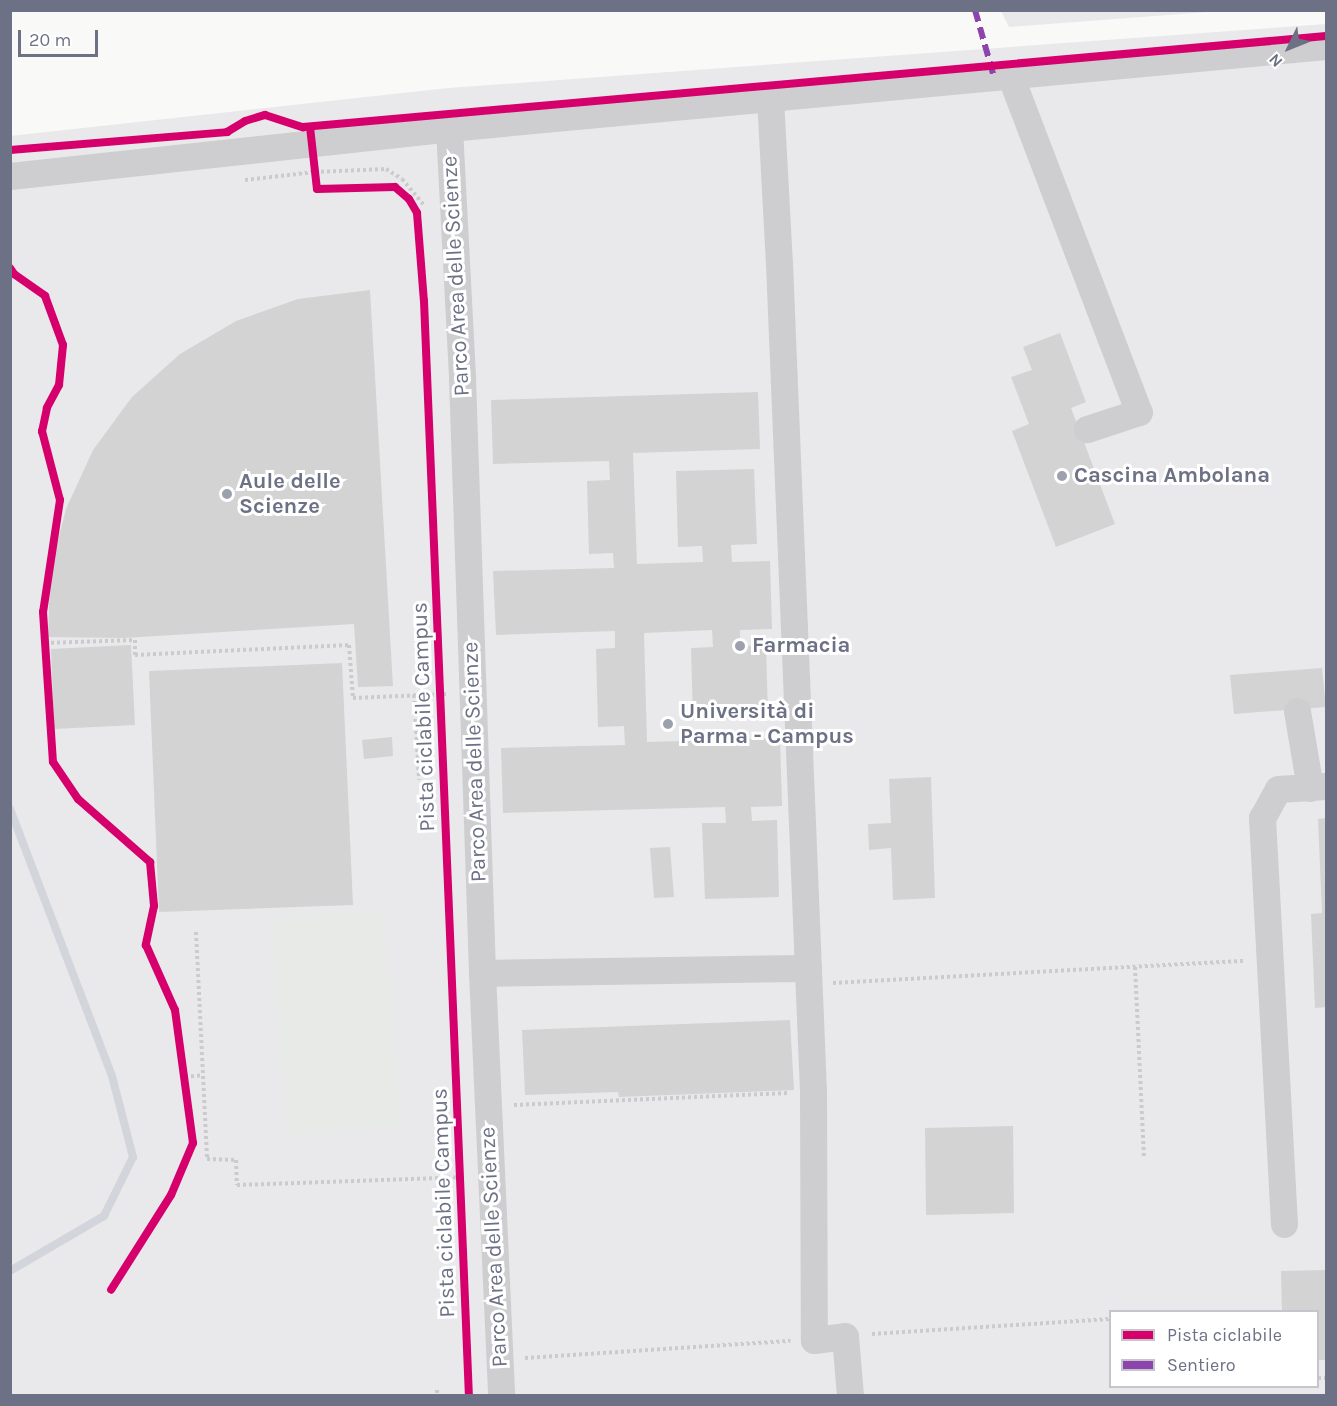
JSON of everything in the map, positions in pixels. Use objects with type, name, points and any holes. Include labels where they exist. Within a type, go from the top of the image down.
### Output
[{"type":"street","name":"Parco Area delle Scienze","points":[[10,176],[449,128],[1326,46]]},
{"type":"street","points":[[1010,75],[1139,411],[1087,429]]},
{"type":"street","points":[[770,98],[779,263],[813,1092],[814,1340],[845,1336],[850,1395]]},
{"type":"street","name":"Parco Area delle Scienze","points":[[449,128],[462,378],[482,973],[501,1395]]},
{"type":"street","points":[[1284,1224],[1262,818],[1278,789],[1318,787],[1297,711]]},
{"type":"street","points":[[482,973],[808,977]]},
{"type":"path","points":[[312,143],[316,180]]},
{"type":"path","points":[[402,193],[413,206]]},
{"type":"path","points":[[44,633],[45,655]]},
{"type":"path","points":[[45,643],[135,640],[135,656],[349,645],[353,698],[451,694]]},
{"type":"path","points":[[414,695],[419,780]]},
{"type":"path","points":[[196,932],[207,1159],[236,1160],[237,1185],[461,1177]]},
{"type":"path","points":[[808,977],[1135,967],[1269,960]]},
{"type":"path","points":[[1135,967],[1144,1157]]},
{"type":"path","points":[[184,1066],[187,1088]]},
{"type":"path","points":[[185,1077],[203,1075]]},
{"type":"path","points":[[488,1106],[813,1092]]},
{"type":"path","points":[[845,1336],[1109,1319]]},
{"type":"path","points":[[499,1359],[814,1340]]},
{"type":"shaded area","points":[[1001,11],[1221,11],[1009,27]]},
{"type":"shaded area","name":"Università di Parma - Campus","points":[[1326,24],[1326,1395],[11,1395],[10,136],[448,88]]},
{"type":"shaded area","points":[[384,910],[400,1127],[287,1134],[271,918]]},
{"type":"building","name":"Aule delle Scienze","points":[[370,290],[393,686],[358,687],[354,624],[123,638],[48,637],[50,572],[66,509],[93,450],[132,397],[180,354],[236,321],[298,299]]},
{"type":"building","name":"Cascina Ambolana","points":[[1060,333],[1086,402],[1071,408],[1115,524],[1056,547],[1012,431],[1029,424],[1011,377],[1032,370],[1023,347]]},
{"type":"building","name":"Farmacia","points":[[758,392],[760,449],[633,453],[637,564],[703,562],[702,546],[678,547],[676,471],[754,469],[757,544],[731,545],[732,562],[770,561],[772,629],[740,630],[740,646],[766,645],[768,718],[693,720],[691,648],[713,647],[712,630],[644,633],[647,742],[780,738],[782,806],[751,807],[752,821],[777,820],[779,897],[705,899],[702,823],[726,823],[725,807],[503,813],[501,748],[625,745],[624,726],[598,727],[596,649],[615,648],[615,631],[496,635],[493,571],[614,568],[613,553],[589,554],[587,481],[610,480],[609,461],[493,464],[491,400]]},
{"type":"building","points":[[131,645],[135,725],[54,729],[51,649]]},
{"type":"building","points":[[342,663],[353,905],[159,912],[149,671]]},
{"type":"building","points":[[1322,668],[1326,707],[1234,714],[1230,675]]},
{"type":"building","points":[[392,737],[393,756],[364,759],[362,740]]},
{"type":"building","points":[[931,777],[935,898],[893,900],[891,848],[869,850],[868,824],[891,823],[889,779]]},
{"type":"building","points":[[1326,818],[1326,1007],[1315,1008],[1311,914],[1322,913],[1318,819]]},
{"type":"building","points":[[670,847],[674,897],[654,898],[650,848]]},
{"type":"building","points":[[790,1020],[794,1090],[619,1097],[618,1092],[525,1095],[522,1030]]},
{"type":"building","points":[[1013,1126],[1014,1213],[926,1215],[925,1128]]},
{"type":"building","points":[[1326,1270],[1326,1360],[1319,1360],[1319,1310],[1282,1310],[1281,1271]]},
{"type":"waterway","points":[[10,809],[112,1076],[133,1157],[104,1216],[10,1271]]},
{"type":"marked path","points":[[975,10],[994,77]]},
{"type":"cycle path","points":[[10,150],[227,132],[245,121],[265,115],[303,127],[1326,36]]},
{"type":"cycle path","name":"Pista ciclabile Campus","points":[[310,127],[317,189],[395,187],[409,199],[417,213],[424,301],[469,1396]]},
{"type":"cycle path","points":[[10,268],[14,274],[45,296],[63,345],[59,385],[47,408],[42,431],[60,500],[43,612],[53,762],[78,799],[150,862],[154,906],[146,945],[175,1010],[193,1143],[171,1195],[111,1290]]},
{"type":"place","name":"Cascina Ambolana","points":[[1062,476]]},
{"type":"place","name":"Aule delle Scienze","points":[[227,494]]},
{"type":"place","name":"Farmacia","points":[[740,646]]},
{"type":"place","name":"Università di Parma - Campus","points":[[668,724]]}]
